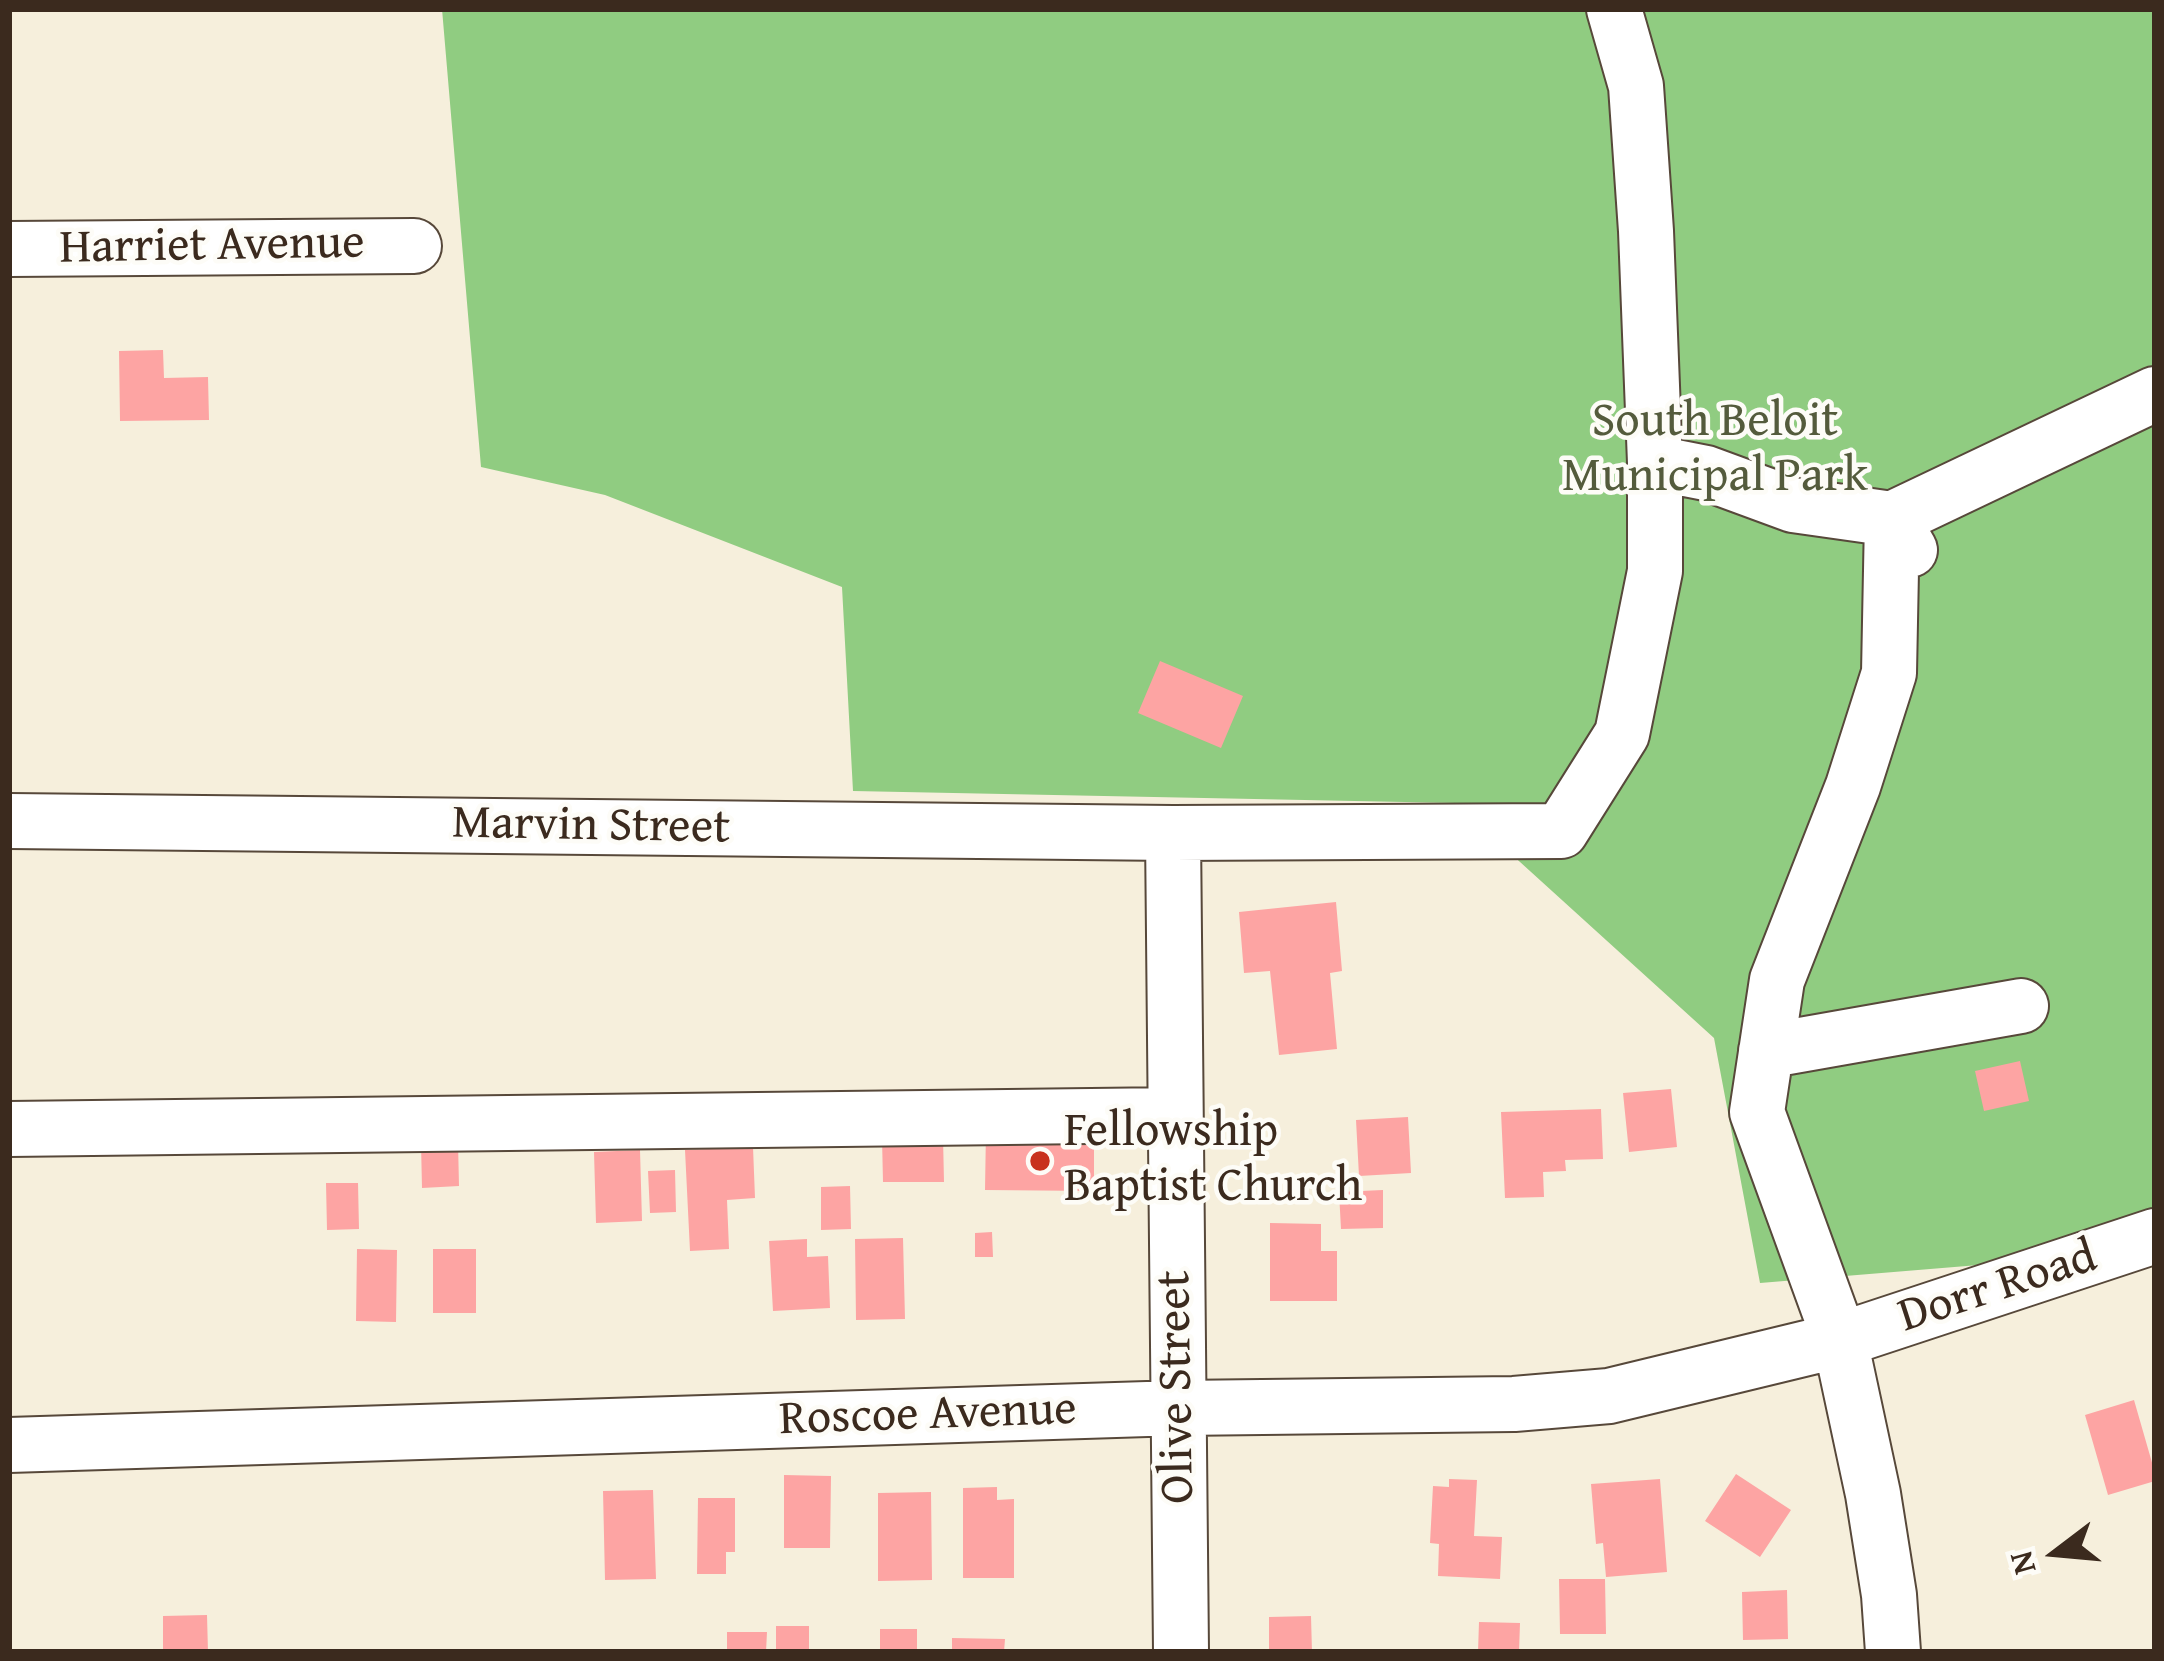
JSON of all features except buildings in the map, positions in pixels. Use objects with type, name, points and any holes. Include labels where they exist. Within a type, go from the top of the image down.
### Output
[{"type":"street","points":[[1614,9],[1636,86],[1655,463],[1706,473],[1793,505],[1901,536],[2155,394]]},
{"type":"street","name":"Harriet Avenue","points":[[9,249],[414,245]]},
{"type":"street","name":"Marvin Street","points":[[9,820],[1173,833],[1561,831],[1622,734],[1654,572],[1655,463]]},
{"type":"street","points":[[1893,1652],[1874,1494],[1840,1340],[1757,1112],[1777,980],[1853,786],[1888,673],[1901,536]]},
{"type":"street","name":"Olive Street","points":[[1173,833],[1181,1652]]},
{"type":"street","points":[[1766,1051],[2021,1006]]},
{"type":"street","points":[[9,1129],[1174,1115]]},
{"type":"street","name":"Dorr Road","points":[[1840,1340],[2155,1236]]},
{"type":"street","name":"Roscoe Avenue","points":[[9,1445],[1179,1408],[1514,1404],[1609,1396],[1840,1340]]},
{"type":"green space","name":"South Beloit Municipal Park","points":[[442,9],[2155,9],[2155,1217],[2003,1263],[1760,1283],[1714,1038],[1455,803],[853,791],[842,587],[605,495],[481,467]]},
{"type":"place","name":"Fellowship Baptist Church","points":[[1040,1161]]}]
